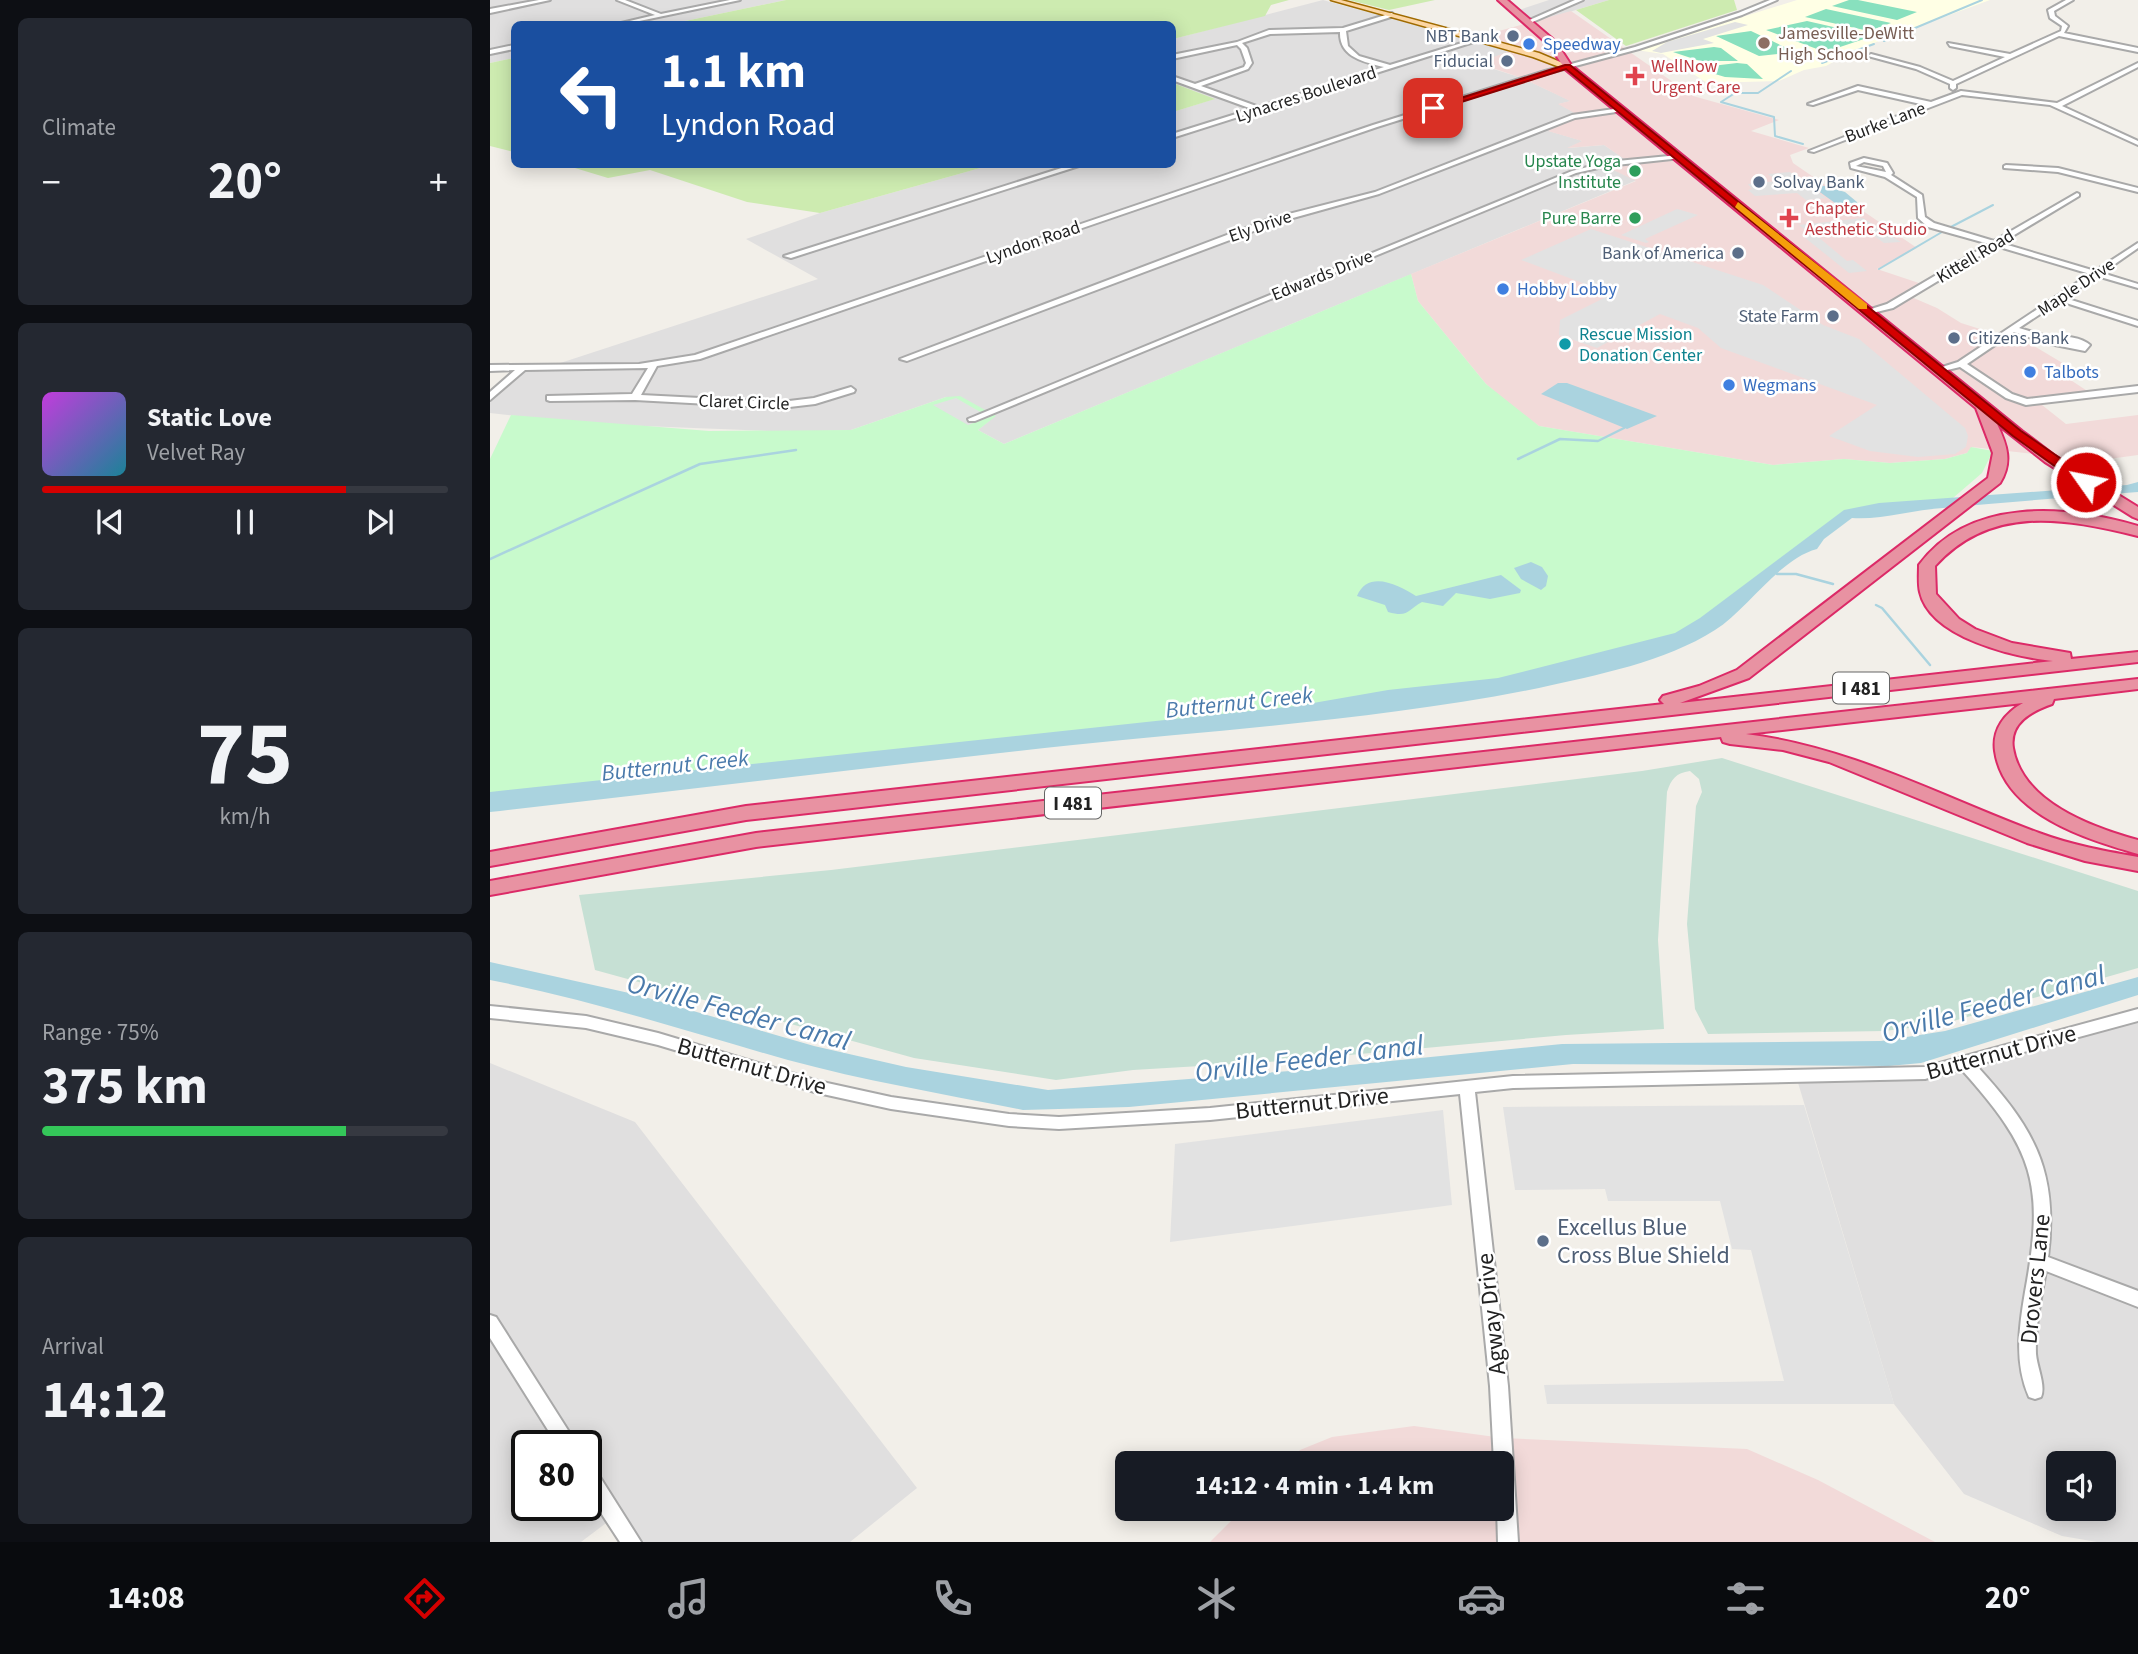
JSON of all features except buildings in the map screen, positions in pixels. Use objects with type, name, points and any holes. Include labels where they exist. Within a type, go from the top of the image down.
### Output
[{"type":"highway","points":[[1502,0],[1553,44],[1567,66],[1978,402],[2050,459],[2138,514]]},
{"type":"highway","points":[[1591,717],[1687,695],[1743,674],[1986,488],[2001,470],[2003,457],[2000,444],[1978,402]]},
{"type":"highway","points":[[2112,499],[2138,505]]},
{"type":"highway","points":[[2135,657],[2045,655],[1999,645],[1971,633],[1936,606],[1928,594],[1925,572],[1937,551],[1950,540],[1968,530],[2006,520],[2079,519],[2138,531]]},
{"type":"highway","name":"I 481","points":[[490,859],[746,813],[2135,657]]},
{"type":"highway","name":"I 481","points":[[490,888],[638,859],[756,840],[2138,684]]},
{"type":"highway","points":[[2109,687],[2029,706],[2007,726],[2003,751],[2013,776],[2050,811],[2092,833],[2138,847]]},
{"type":"highway","points":[[1659,738],[1746,739],[1805,748],[1838,758],[2034,839],[2092,857],[2138,864]]},
{"type":"main road","points":[[1334,0],[1480,39],[1567,66]]},
{"type":"street","points":[[490,11],[547,0]]},
{"type":"street","points":[[624,1],[640,0]]},
{"type":"street","points":[[635,21],[737,0]]},
{"type":"street","points":[[1528,22],[1546,16],[1553,9],[1580,0]]},
{"type":"street","name":"Lyndon Road","points":[[490,369],[653,366],[697,357],[1296,152],[1567,66],[1708,25],[1774,0]]},
{"type":"street","points":[[1953,83],[2065,30],[2065,26],[2052,17],[2051,10],[2070,0]]},
{"type":"street","points":[[624,1],[661,16]]},
{"type":"street","points":[[1176,56],[1278,31],[1343,30],[1392,16]]},
{"type":"street","points":[[1343,30],[1341,39],[1350,54],[1391,67]]},
{"type":"street","points":[[2059,34],[2138,50]]},
{"type":"street","name":"Lynacres Boulevard","points":[[1176,135],[1480,39]]},
{"type":"street","points":[[1195,86],[1246,68],[1249,63],[1244,48],[1238,43]]},
{"type":"street","points":[[1950,44],[2010,56]]},
{"type":"street","points":[[490,52],[511,48]]},
{"type":"street","points":[[1871,56],[1918,68],[1953,83],[1958,93],[2034,99],[2058,105],[2138,142]]},
{"type":"street","points":[[2058,105],[2138,65]]},
{"type":"street","points":[[1176,79],[1259,109]]},
{"type":"street","points":[[1811,104],[1858,88],[1930,104]]},
{"type":"street","name":"Burke Lane","points":[[1812,150],[1958,93]]},
{"type":"street","name":"Ely Drive","points":[[904,359],[1272,221],[1377,193],[1565,119],[1621,110]]},
{"type":"street","name":"Edwards Drive","points":[[972,419],[1585,168],[1679,158]]},
{"type":"street","points":[[1886,175],[1889,168],[1885,163],[1864,160],[1852,164],[1857,170],[1886,175],[1920,195],[1924,221],[1993,245],[2138,286]]},
{"type":"street","points":[[2006,167],[2058,170],[2138,190]]},
{"type":"street","points":[[788,256],[1069,168]]},
{"type":"street","name":"Kittell Road","points":[[1871,313],[1890,306],[2077,195]]},
{"type":"street","name":"Maple Drive","points":[[1942,370],[1961,364],[2138,245]]},
{"type":"street","points":[[1315,266],[1331,272]]},
{"type":"street","points":[[2058,298],[2138,324]]},
{"type":"street","points":[[2013,329],[2053,341]]},
{"type":"street","points":[[1961,364],[2009,396],[2026,402],[2138,389]]},
{"type":"street","points":[[635,397],[653,366]]},
{"type":"street","points":[[490,397],[521,370]]},
{"type":"street","name":"Claret Circle","points":[[550,397],[635,397],[782,405],[815,401],[850,390]]},
{"type":"street","name":"Butternut Drive","points":[[490,1012],[586,1022],[658,1039],[818,1087],[891,1103],[1009,1120],[1104,1121],[1210,1114],[1467,1087],[1588,1078],[1900,1076],[1966,1065],[2138,1015]]},
{"type":"street","name":"Drovers Lane","points":[[1966,1065],[2019,1127],[2039,1167],[2044,1225],[2040,1261],[2028,1318],[2027,1363],[2035,1391]]},
{"type":"street","name":"Agway Drive","points":[[1467,1087],[1499,1386],[1508,1542]]},
{"type":"street","points":[[2040,1261],[2138,1299]]},
{"type":"street","points":[[490,1323],[559,1430]]},
{"type":"street","points":[[602,1498],[631,1542]]},
{"type":"shaded area","points":[[490,0],[786,0],[685,21],[511,21],[511,59],[490,63]]},
{"type":"shaded area","points":[[1323,0],[1511,51],[1478,64],[1522,78],[1571,101],[1559,104],[1581,116],[1549,131],[1583,141],[1568,148],[1604,145],[1631,163],[1637,180],[1004,444],[978,430],[995,416],[946,397],[851,430],[796,432],[592,424],[490,413],[490,397],[521,370],[542,369],[818,279],[746,239],[820,213],[980,168],[1176,168],[1176,111],[1214,99],[1176,84],[1176,38]]},
{"type":"shaded area","points":[[1549,0],[1609,0],[1533,23],[1519,10]]},
{"type":"shaded area","name":"Jamesville-DeWitt High School","points":[[1797,0],[1990,0],[1855,50],[1826,66],[1804,70],[1779,81],[1707,83],[1663,54],[1636,50]]},
{"type":"shaded area","points":[[1571,11],[1693,96],[1779,120],[1751,131],[1809,148],[1790,155],[1793,163],[1917,248],[1877,269],[1919,283],[1902,293],[1937,308],[1961,323],[2034,346],[2076,371],[2078,375],[2069,379],[2092,394],[2037,401],[2066,424],[2138,415],[2138,455],[2094,461],[1972,447],[1967,453],[1945,459],[1890,463],[1844,459],[1773,465],[1539,426],[1516,410],[1486,384],[1418,301],[1411,274],[1636,181],[1605,166],[1630,163],[1604,145],[1567,148],[1582,141],[1548,131],[1580,116],[1558,104],[1570,101],[1522,78],[1477,63],[1510,51],[1470,39]]},
{"type":"shaded area","points":[[1735,22],[1748,25],[1703,39],[1714,43],[1661,53],[1652,51],[1667,42]]},
{"type":"shaded area","points":[[1790,172],[1826,198],[1806,200],[1797,193],[1755,196],[1748,190],[1752,189],[1748,184],[1777,181],[1768,174]]},
{"type":"shaded area","points":[[1677,209],[1698,215],[1645,239],[1649,242],[1646,243],[1621,235]]},
{"type":"shaded area","points":[[1863,218],[1901,242],[1884,243],[1867,231],[1817,236],[1847,261],[1853,260],[1867,271],[1849,273],[1804,237],[1812,235],[1799,225]]},
{"type":"shaded area","points":[[1591,229],[1763,285],[1823,325],[1859,339],[1965,428],[1968,436],[1966,447],[1955,454],[1918,457],[1870,451],[1829,436],[1877,405],[1721,348],[1698,328],[1660,314],[1597,348],[1559,335],[1560,320],[1612,294],[1521,260]]},
{"type":"shaded area","points":[[956,398],[989,417],[968,425],[933,405]]},
{"type":"shaded area","points":[[1722,758],[2138,891],[2138,968],[1943,1024],[1884,1031],[1708,1034],[1695,1009],[1687,924],[1696,806],[1702,792],[1699,779],[1690,771],[1675,777],[1667,792],[1658,940],[1664,1029],[1566,1035],[1284,1061],[1133,1070],[1056,1080],[914,1058],[595,970],[579,895],[831,870],[1642,771]]},
{"type":"shaded area","points":[[2138,1015],[2138,1542],[2097,1542],[2062,1536],[1964,1494],[1894,1404],[1796,1076],[1900,1076]]},
{"type":"shaded area","points":[[490,1063],[635,1122],[917,1488],[850,1542],[631,1542],[614,1517],[581,1542],[490,1542]]},
{"type":"shaded area","points":[[1804,1105],[1894,1404],[1547,1404],[1544,1385],[1784,1381],[1751,1250],[1732,1249],[1720,1201],[1608,1201],[1605,1189],[1515,1190],[1503,1107]]},
{"type":"shaded area","points":[[1443,1110],[1452,1205],[1170,1242],[1175,1144]]},
{"type":"shaded area","points":[[1414,1426],[1503,1438],[1747,1449],[1818,1480],[1935,1542],[1210,1542],[1231,1521],[1514,1521],[1514,1451],[1299,1451],[1332,1437]]},
{"type":"green space","points":[[786,0],[1289,0],[1271,5],[1265,16],[1176,38],[1176,21],[685,21]]},
{"type":"green space","points":[[1349,0],[1435,0],[1389,10]]},
{"type":"green space","points":[[1609,0],[1734,0],[1737,10],[1626,46],[1576,10]]},
{"type":"green space","points":[[1849,0],[1917,12],[1897,20],[1832,6]]},
{"type":"green space","points":[[1826,9],[1891,23],[1869,31],[1805,17]]},
{"type":"green space","points":[[1807,21],[1873,36],[1825,52],[1766,30]]},
{"type":"green space","points":[[1751,31],[1795,52],[1759,56],[1716,36]]},
{"type":"green space","points":[[1721,48],[1738,61],[1700,61],[1673,52]]},
{"type":"green space","points":[[511,59],[511,151],[490,146],[490,63]]},
{"type":"green space","points":[[1747,64],[1763,79],[1725,77],[1695,68]]},
{"type":"green space","points":[[1176,84],[1215,99],[1176,111]]},
{"type":"green space","points":[[575,168],[980,168],[820,213],[747,202],[650,170],[608,178]]},
{"type":"green space","points":[[1411,274],[1418,301],[1486,384],[1539,426],[1773,465],[1844,459],[1890,463],[1945,459],[1967,453],[1971,447],[1993,451],[1982,473],[1946,504],[1842,518],[1686,635],[1533,680],[490,803],[490,459],[511,415],[709,431],[851,430],[946,397],[960,396],[996,416],[978,430],[1004,444]]},
{"type":"water","points":[[1803,180],[1845,192],[1857,202],[1859,211],[1849,213]]},
{"type":"water","points":[[1558,383],[1567,383],[1657,416],[1627,429],[1541,394]]},
{"type":"water","points":[[2138,482],[2138,492],[1852,518],[1824,539],[1817,549],[1803,554],[1777,573],[1727,621],[1695,641],[1675,651],[1630,666],[1539,688],[1423,708],[1307,722],[1000,753],[490,812],[490,792],[1296,706],[1388,690],[1498,678],[1675,633],[1700,618],[1844,510],[1879,503],[2127,485]]},
{"type":"water","points":[[1531,562],[1542,567],[1548,576],[1546,586],[1541,590],[1521,579],[1514,568]]},
{"type":"water","points":[[1501,575],[1521,590],[1520,593],[1490,599],[1456,593],[1443,606],[1422,602],[1400,614],[1388,612],[1385,605],[1357,596],[1368,583],[1376,581],[1393,584],[1416,596]]},
{"type":"water","points":[[490,962],[638,995],[814,1046],[906,1067],[1048,1090],[1290,1071],[1562,1044],[1881,1041],[1945,1031],[2138,977],[2138,995],[1921,1063],[1889,1066],[1573,1064],[1129,1107],[1023,1110],[817,1068],[603,1007],[490,980]]},
{"type":"waterway","points":[[1884,41],[1982,0]]},
{"type":"waterway","points":[[1822,63],[1874,44]]},
{"type":"waterway","points":[[1791,71],[1758,93],[1735,93],[1721,102],[1774,117],[1775,136],[1803,144]]},
{"type":"waterway","points":[[1947,229],[1993,205]]},
{"type":"waterway","points":[[1879,269],[1942,232]]},
{"type":"waterway","points":[[1518,459],[1560,439],[1598,441],[1624,428]]},
{"type":"waterway","points":[[490,559],[700,464],[796,450]]},
{"type":"waterway","points":[[1777,574],[1796,574],[1833,584]]},
{"type":"waterway","points":[[1876,605],[1882,608],[1930,665]]},
{"type":"slow traffic","points":[[1738,205],[1863,307]]},
{"type":"place","name":"NBT Bank","points":[[1513,36]]},
{"type":"place","name":"Jamesville-DeWitt High School","points":[[1764,43]]},
{"type":"place","name":"Speedway","points":[[1529,44]]},
{"type":"place","name":"Fiducial","points":[[1507,61]]},
{"type":"place","name":"WellNow Urgent Care","points":[[1635,76]]},
{"type":"place","name":"Upstate Yoga Institute","points":[[1635,171]]},
{"type":"place","name":"Solvay Bank","points":[[1759,182]]},
{"type":"place","name":"Pure Barre","points":[[1635,218]]},
{"type":"place","name":"Chapter Aesthetic Studio","points":[[1789,218]]},
{"type":"place","name":"Bank of America","points":[[1738,253]]},
{"type":"place","name":"Hobby Lobby","points":[[1503,289]]},
{"type":"place","name":"State Farm","points":[[1833,316]]},
{"type":"place","name":"Citizens Bank","points":[[1954,338]]},
{"type":"place","name":"Rescue Mission Donation Center","points":[[1565,344]]},
{"type":"place","name":"Talbots","points":[[2030,372]]},
{"type":"place","name":"Wegmans","points":[[1729,385]]},
{"type":"place","name":"Excellus Blue Cross Blue Shield","points":[[1543,1241]]},
{"type":"route","points":[[1433,108],[1567,66],[2017,434],[2086,482]]},
{"type":"water label","name":"Butternut Creek","points":[[1239,702]]},
{"type":"water label","name":"Butternut Creek","points":[[675,765]]},
{"type":"water label","name":"Orville Feeder Canal","points":[[1993,1003]]},
{"type":"water label","name":"Orville Feeder Canal","points":[[739,1011]]},
{"type":"water label","name":"Orville Feeder Canal","points":[[1309,1058]]}]
